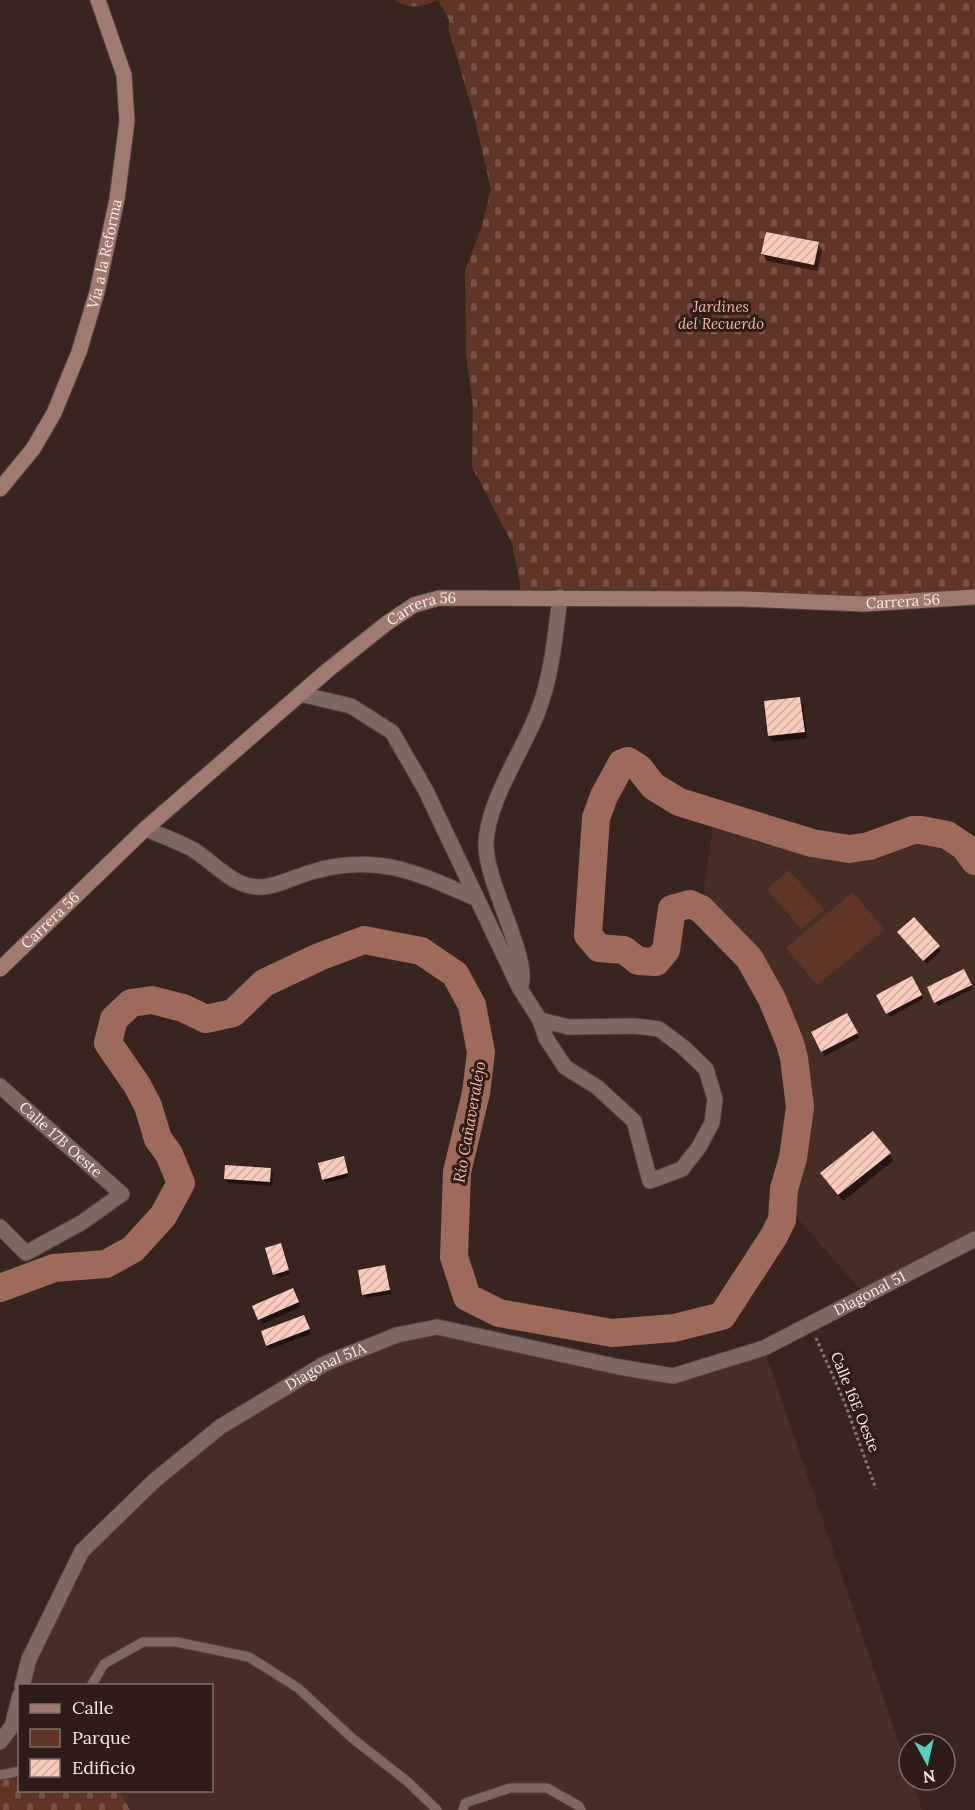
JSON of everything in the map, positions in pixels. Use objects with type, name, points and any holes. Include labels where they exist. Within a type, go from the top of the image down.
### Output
[{"type":"street","name":"Vía a la Reforma","points":[[0,489],[33,449],[54,413],[79,352],[97,292],[117,199],[127,122],[124,75],[98,0]]},
{"type":"street","points":[[520,989],[523,980],[519,960],[490,873],[486,846],[492,814],[506,777],[537,714],[552,665],[560,597]]},
{"type":"street","name":"Carrera 56","points":[[0,969],[145,829],[300,694],[387,623],[414,605],[438,598],[743,599],[864,604],[975,597]]},
{"type":"street","points":[[300,694],[351,706],[392,732],[425,789],[520,989],[540,1020],[546,1038],[565,1067],[597,1087],[634,1121],[650,1181],[682,1169],[699,1148],[712,1123],[715,1099],[706,1069],[683,1047],[659,1029],[635,1026],[570,1027],[540,1020]]},
{"type":"street","points":[[145,829],[192,849],[243,885],[260,888],[315,871],[348,864],[380,865],[419,873],[477,899]]},
{"type":"street","name":"Calle 17B Oeste","points":[[0,1086],[122,1194],[81,1223],[26,1253],[0,1227]]},
{"type":"street","name":"Diagonal 51","points":[[764,1348],[975,1239]]},
{"type":"street","name":"Diagonal 51A","points":[[23,1684],[29,1659],[82,1551],[154,1481],[220,1427],[326,1362],[397,1335],[437,1327],[673,1377],[764,1348]]},
{"type":"street","points":[[0,1742],[12,1726],[18,1703]]},
{"type":"lane","points":[[92,1684],[104,1665],[143,1642],[177,1642],[249,1657],[298,1688],[351,1738],[408,1782],[437,1810]]},
{"type":"lane","points":[[0,1775],[18,1771]]},
{"type":"lane","points":[[463,1810],[465,1803],[510,1788],[547,1788],[579,1806],[581,1810]]},
{"type":"path","name":"Calle 16E Oeste","points":[[811,1325],[844,1401],[876,1489]]},
{"type":"shaded area","points":[[715,812],[812,843],[849,849],[869,846],[913,830],[921,830],[947,835],[965,847],[975,861],[975,1239],[865,1295],[783,1202],[784,1189],[793,1158],[800,1107],[794,1058],[772,999],[749,958],[701,909]]},
{"type":"shaded area","points":[[437,1327],[673,1376],[764,1348],[897,1737],[897,1792],[916,1792],[922,1810],[130,1810],[121,1792],[213,1792],[213,1684],[23,1684],[82,1551],[154,1481],[326,1363]]},
{"type":"shaded area","points":[[18,1697],[18,1771],[0,1775],[0,1742]]},
{"type":"green space","points":[[394,0],[438,0],[416,6],[405,5]]},
{"type":"green space","name":"Jardines del Recuerdo","points":[[438,0],[975,0],[975,597],[520,597],[520,584],[512,543],[472,467],[473,406],[466,356],[465,270],[481,229],[491,189],[473,112],[449,31],[449,20]]},
{"type":"green space","points":[[789,870],[824,910],[801,929],[767,889]]},
{"type":"green space","points":[[853,892],[885,930],[817,985],[786,948]]},
{"type":"green space","points":[[18,1771],[18,1792],[121,1792],[130,1810],[0,1810],[0,1775]]},
{"type":"building","points":[[766,232],[819,242],[814,265],[761,254]]},
{"type":"building","points":[[800,697],[805,732],[768,736],[764,701]]},
{"type":"building","points":[[914,917],[940,946],[923,961],[897,932]]},
{"type":"building","points":[[964,969],[972,985],[934,1003],[927,987]]},
{"type":"building","points":[[912,976],[922,995],[886,1014],[876,995]]},
{"type":"building","points":[[847,1013],[858,1033],[821,1052],[811,1032]]},
{"type":"building","points":[[873,1131],[891,1153],[838,1195],[820,1173]]},
{"type":"building","points":[[344,1156],[348,1173],[322,1180],[318,1163]]},
{"type":"building","points":[[225,1165],[271,1168],[270,1182],[224,1179]]},
{"type":"building","points":[[281,1243],[289,1270],[273,1275],[265,1248]]},
{"type":"building","points":[[385,1265],[390,1290],[362,1295],[358,1270]]},
{"type":"building","points":[[293,1288],[299,1302],[258,1320],[252,1306]]},
{"type":"building","points":[[304,1315],[310,1329],[266,1346],[261,1331]]},
{"type":"waterway","name":"Río Cañaveralejo","points":[[0,1288],[54,1268],[106,1264],[133,1249],[163,1216],[181,1183],[169,1154],[158,1139],[148,1106],[137,1085],[108,1043],[114,1019],[131,1003],[152,1000],[183,1008],[206,1019],[233,1013],[264,983],[319,957],[364,940],[421,951],[455,974],[472,1005],[481,1052],[476,1093],[457,1172],[454,1257],[467,1297],[499,1313],[612,1333],[674,1328],[722,1316],[782,1220],[784,1189],[793,1158],[800,1107],[794,1058],[772,999],[749,958],[701,909],[690,904],[672,909],[666,950],[656,962],[638,961],[624,950],[599,948],[588,935],[596,818],[604,796],[622,763],[628,761],[639,768],[653,786],[679,802],[812,843],[849,849],[869,846],[913,830],[921,830],[947,835],[965,847],[975,861]]}]
